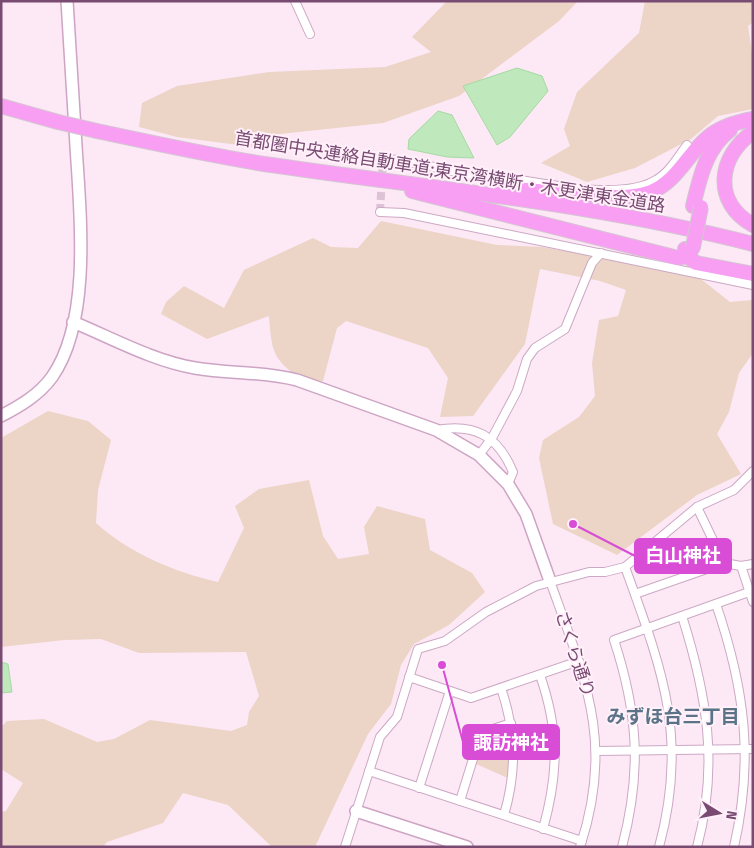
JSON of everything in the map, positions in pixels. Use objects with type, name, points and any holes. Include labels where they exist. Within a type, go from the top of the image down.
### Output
[{"type":"highway","name":"首都圏中央連絡自動車道;東京湾横断・木更津東金道路","points":[[1,106],[97,131],[263,164],[563,204],[693,229],[753,244]]},
{"type":"highway","points":[[453,185],[609,197],[639,195],[651,192],[673,177],[699,146],[714,133],[751,124]]},
{"type":"highway","points":[[751,124],[720,151],[697,207],[688,250],[696,263],[753,274]]},
{"type":"highway","points":[[751,124],[733,150],[724,178],[727,197],[743,219],[753,225]]},
{"type":"highway","name":"首都圏中央連絡自動車道;東京湾横断・木更津東金道路","points":[[201,152],[453,185],[621,210],[753,239]]},
{"type":"highway","points":[[263,164],[423,193],[672,257],[688,250]]},
{"type":"street","points":[[1,416],[40,391],[52,377],[62,358],[73,322],[80,274],[82,236],[67,1]]},
{"type":"street","points":[[295,1],[310,34]]},
{"type":"street","points":[[383,159],[400,160],[490,179],[496,176],[548,184],[617,190],[641,187],[658,180],[687,145]]},
{"type":"street","points":[[380,212],[404,213],[753,285]]},
{"type":"street","points":[[479,455],[492,438],[517,391],[527,359],[535,348],[565,329],[592,263],[601,253]]},
{"type":"street","points":[[73,322],[172,362],[194,368],[273,374],[297,380],[436,430],[479,455],[508,484],[526,514],[550,581]]},
{"type":"street","points":[[436,430],[453,427],[481,432],[492,438],[513,472],[508,484]]},
{"type":"street","points":[[345,847],[380,737],[396,717],[418,649],[445,641],[486,612],[550,581],[626,567],[697,507],[734,490],[753,471]]},
{"type":"street","points":[[697,507],[724,563]]},
{"type":"street","points":[[635,594],[724,563],[741,566],[753,564]]},
{"type":"street","points":[[741,566],[753,602]]},
{"type":"street","points":[[626,567],[660,668],[668,702],[672,750],[666,821],[659,847]]},
{"type":"street","name":"さくら通り","points":[[550,581],[579,661],[593,714],[596,751],[591,812],[581,844]]},
{"type":"street","points":[[622,847],[631,815],[636,751],[634,718],[626,678],[614,640],[750,592]]},
{"type":"street","points":[[716,604],[737,673],[749,749],[734,847]]},
{"type":"street","points":[[682,616],[702,684],[709,750],[706,798],[696,847]]},
{"type":"street","points":[[409,677],[471,698],[579,661]]},
{"type":"street","points":[[540,674],[554,722],[556,748],[554,784],[543,828]]},
{"type":"street","points":[[500,688],[511,723],[514,762],[512,785],[504,816]]},
{"type":"street","points":[[419,788],[450,691]]},
{"type":"street","points":[[460,801],[482,733],[511,723]]},
{"type":"street","points":[[596,751],[749,749]]},
{"type":"street","points":[[369,771],[543,828],[581,844]]},
{"type":"street","points":[[356,811],[467,847]]},
{"type":"shaded area","points":[[447,1],[578,1],[559,21],[459,96],[383,123],[280,134],[254,147],[177,137],[139,127],[142,103],[177,86],[269,72],[385,67],[431,52],[412,37]]},
{"type":"shaded area","points":[[645,1],[753,1],[753,22],[748,26],[753,60],[753,109],[718,116],[691,139],[635,168],[587,182],[541,163],[570,146],[564,129],[577,92],[639,33]]},
{"type":"shaded area","points":[[517,68],[542,76],[548,91],[510,137],[497,145],[463,86]]},
{"type":"shaded area","points":[[438,111],[452,115],[474,158],[447,157],[408,149],[409,139]]},
{"type":"shaded area","points":[[381,221],[497,245],[542,247],[692,272],[730,302],[753,300],[753,353],[739,373],[729,412],[717,434],[741,474],[697,495],[617,555],[553,524],[539,458],[543,440],[579,417],[595,396],[592,363],[599,320],[618,316],[626,290],[600,281],[540,269],[525,344],[473,416],[440,417],[448,378],[428,348],[346,321],[337,328],[323,381],[305,383],[286,368],[276,355],[271,340],[269,316],[207,339],[161,314],[166,302],[184,286],[224,308],[244,270],[313,238],[331,247],[358,248]]},
{"type":"shaded area","points":[[48,411],[88,421],[111,440],[98,490],[96,523],[123,543],[169,567],[218,582],[244,528],[235,506],[259,489],[309,480],[323,536],[338,559],[369,554],[364,527],[377,506],[425,519],[430,550],[472,573],[485,592],[449,625],[414,644],[401,665],[391,704],[368,734],[315,847],[272,847],[228,805],[183,793],[163,823],[107,842],[103,847],[1,847],[1,812],[6,811],[23,783],[1,769],[1,727],[7,721],[44,719],[97,742],[114,739],[150,720],[231,731],[247,725],[249,712],[259,696],[246,652],[139,653],[101,639],[64,640],[1,647],[1,438]]},
{"type":"shaded area","points":[[1,662],[8,664],[12,692],[1,693]]},
{"type":"shaded area","points":[[508,727],[511,741],[510,779],[474,763],[483,735]]},
{"type":"tunnel","points":[[380,212],[383,159]]},
{"type":"place","name":"白山神社","points":[[573,524]]},
{"type":"place","name":"諏訪神社","points":[[442,665]]},
{"type":"district","name":"みずほ台三丁目","points":[[673,716]]}]
